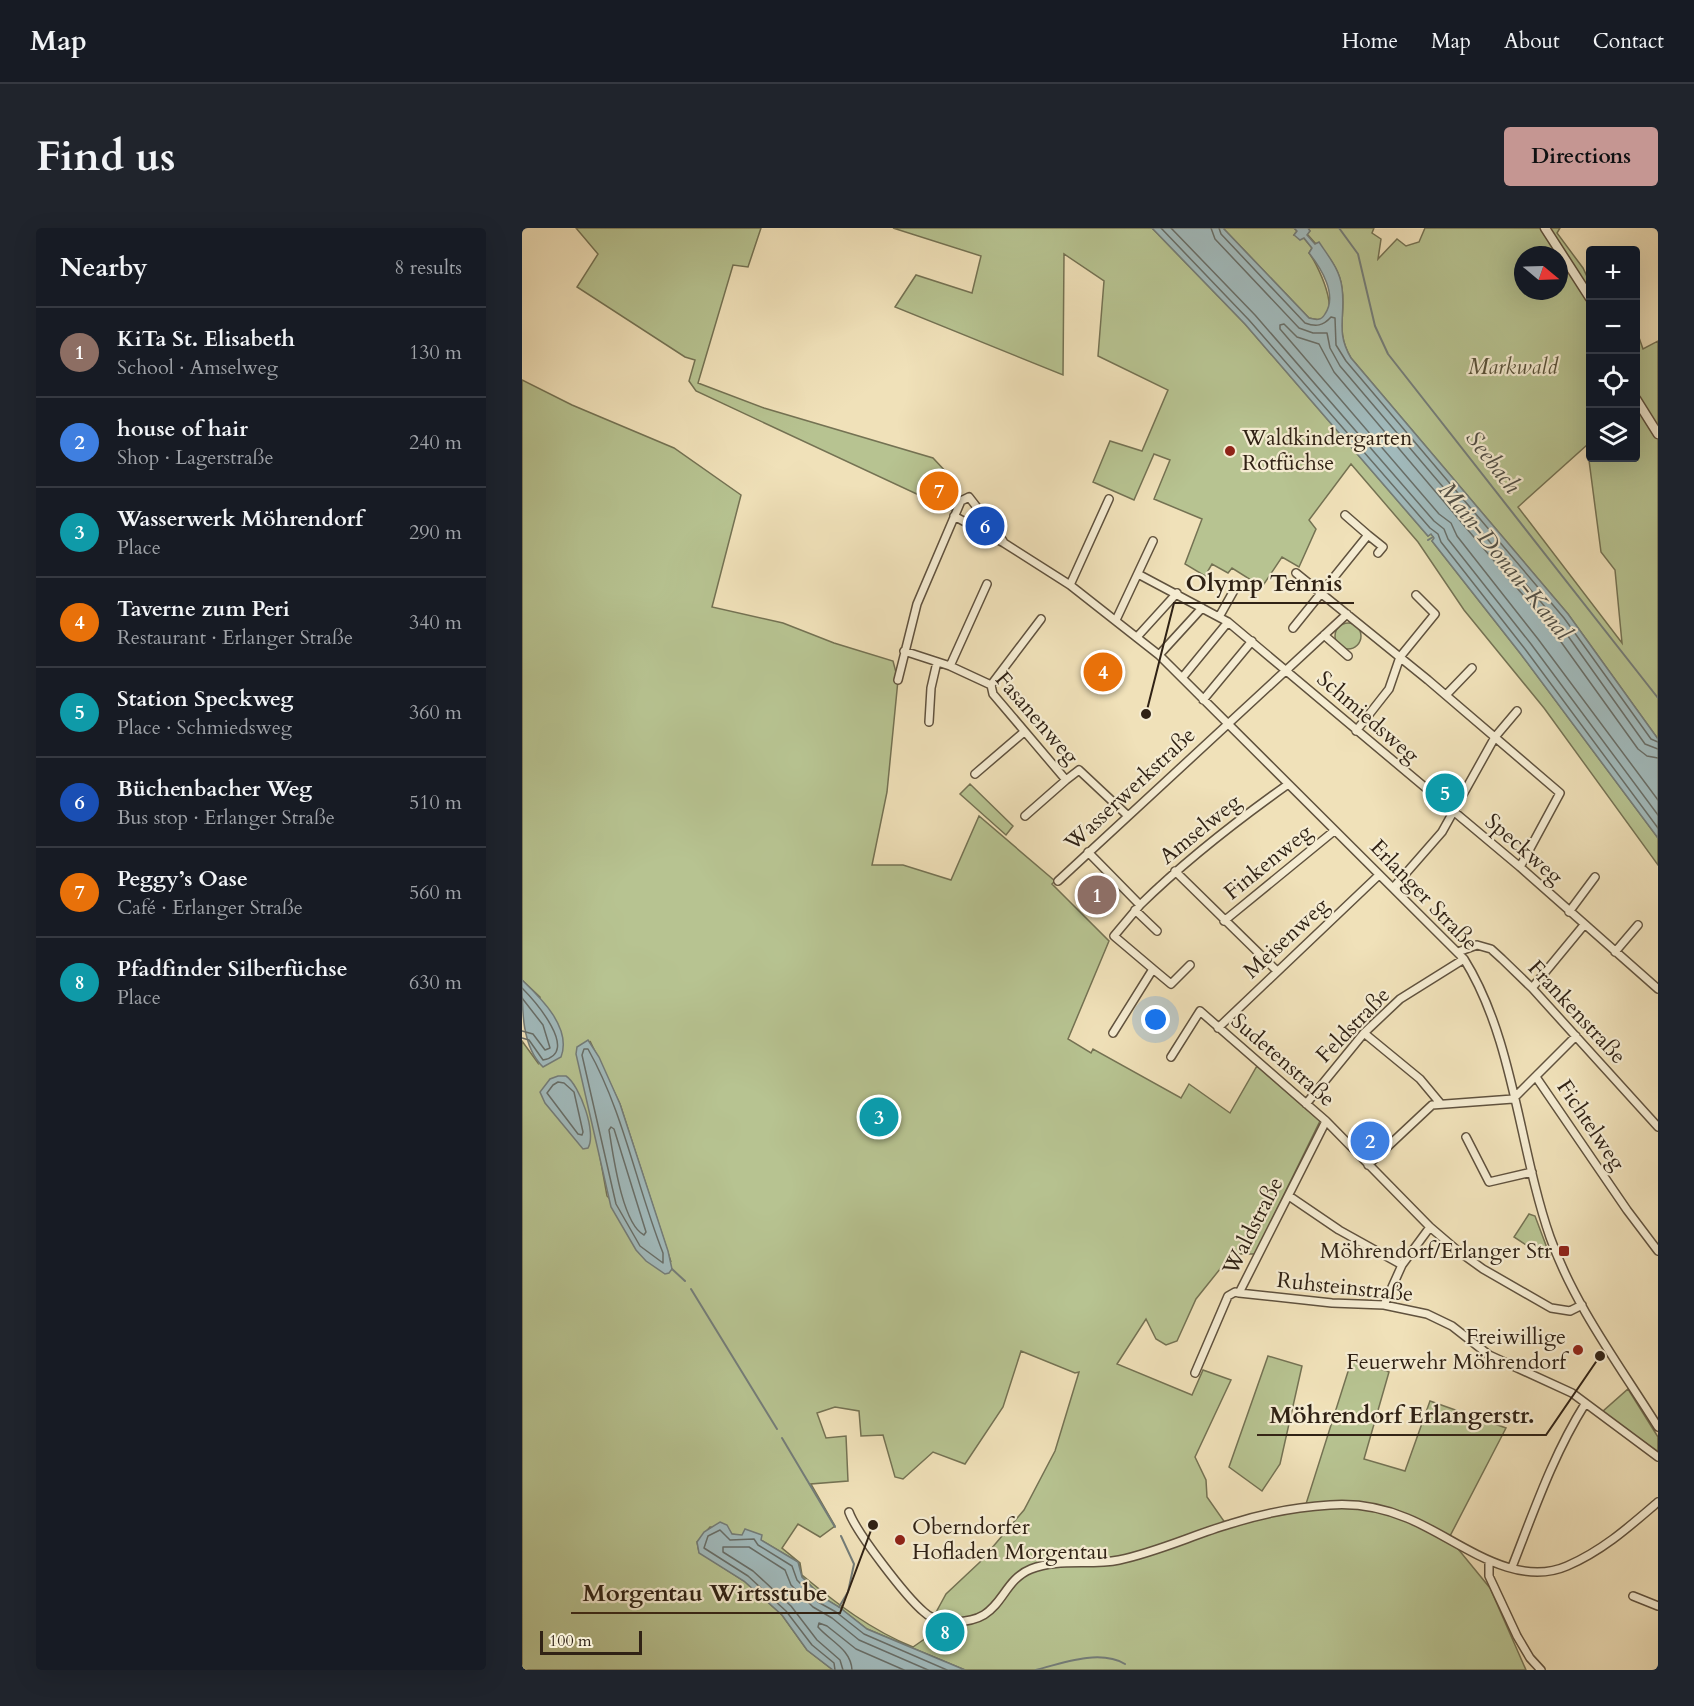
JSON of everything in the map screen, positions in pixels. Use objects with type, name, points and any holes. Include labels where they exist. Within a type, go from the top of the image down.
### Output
[{"type":"street","points":[[1545,228],[1586,287]]},
{"type":"street","points":[[1640,407],[1658,434]]},
{"type":"street","name":"Erlanger Straße","points":[[1004,543],[969,497],[961,501],[954,516],[1004,543],[1070,585],[1159,655],[1464,959],[1488,1004],[1551,1238],[1582,1305],[1658,1427]]},
{"type":"street","points":[[1070,585],[1109,499]]},
{"type":"street","points":[[1345,515],[1383,547],[1378,553]]},
{"type":"street","points":[[898,680],[917,604],[954,516]]},
{"type":"street","points":[[1293,628],[1368,535]]},
{"type":"street","points":[[1116,620],[1153,541]]},
{"type":"street","points":[[1296,573],[1446,695],[1560,793],[1520,867]]},
{"type":"street","name":"Schmiedsweg","points":[[1138,574],[1228,622],[1454,813]]},
{"type":"street","points":[[951,666],[987,584]]},
{"type":"street","points":[[1220,617],[1237,585]]},
{"type":"street","points":[[1137,637],[1177,593]]},
{"type":"street","points":[[1356,731],[1389,688],[1400,657],[1435,614],[1416,595]]},
{"type":"street","points":[[1159,655],[1202,608]]},
{"type":"street","name":"Wasserwerkstraße","points":[[1058,881],[1347,614]]},
{"type":"street","points":[[992,685],[1041,619]]},
{"type":"street","points":[[1182,678],[1228,622]]},
{"type":"street","points":[[1324,635],[1348,657]]},
{"type":"street","points":[[1203,700],[1252,641]]},
{"type":"street","name":"Fasanenweg","points":[[904,651],[951,666],[992,685],[993,693],[1066,780],[1079,770],[1127,815]]},
{"type":"street","points":[[929,722],[931,688],[937,662]]},
{"type":"street","points":[[1446,695],[1472,668]]},
{"type":"street","points":[[1393,888],[1432,847],[1454,813],[1495,737],[1517,711]]},
{"type":"street","points":[[975,774],[1024,732]]},
{"type":"street","points":[[1025,816],[1066,780]]},
{"type":"street","name":"Amselweg","points":[[1190,965],[1171,984],[1114,936],[1175,871],[1287,785]]},
{"type":"street","name":"Speckweg","points":[[1454,813],[1657,986]]},
{"type":"street","name":"Finkenweg","points":[[1224,921],[1334,831]]},
{"type":"street","points":[[1088,852],[1157,931]]},
{"type":"street","points":[[1175,871],[1277,971]]},
{"type":"street","name":"Meisenweg","points":[[1218,1028],[1379,875]]},
{"type":"street","name":"Speckweg","points":[[1569,912],[1594,877]]},
{"type":"street","points":[[1532,988],[1584,925]]},
{"type":"street","points":[[1615,952],[1638,925]]},
{"type":"street","name":"Frankenstraße","points":[[1458,952],[1477,945],[1491,949],[1532,988],[1658,1127]]},
{"type":"street","name":"Feldstraße","points":[[1306,1104],[1364,1034],[1400,999],[1464,959]]},
{"type":"street","points":[[1113,1033],[1153,969]]},
{"type":"street","name":"Sudetenstraße","points":[[1171,1057],[1200,1011],[1326,1121],[1430,1227],[1483,1269],[1551,1308],[1570,1311],[1582,1305]]},
{"type":"street","points":[[1364,1034],[1420,1079],[1440,1103]]},
{"type":"street","points":[[1368,1165],[1424,1110],[1440,1103],[1513,1099],[1576,1036]]},
{"type":"street","name":"Fichtelweg","points":[[1536,1077],[1627,1210],[1658,1251]]},
{"type":"street","name":"Waldstraße","points":[[1195,1373],[1228,1296],[1235,1292],[1239,1293],[1326,1121]]},
{"type":"street","points":[[1466,1137],[1489,1182],[1532,1172]]},
{"type":"street","points":[[1289,1196],[1339,1230],[1402,1265]]},
{"type":"street","points":[[1384,1305],[1402,1265],[1430,1227]]},
{"type":"street","name":"Ruhsteinstraße","points":[[1239,1293],[1332,1303],[1384,1305],[1439,1320],[1489,1355],[1557,1384],[1658,1457]]},
{"type":"street","points":[[1512,1567],[1549,1470],[1565,1435],[1585,1404]]},
{"type":"street","points":[[849,1512],[867,1542],[923,1612],[936,1620],[951,1621],[970,1620],[986,1614],[1030,1569],[1046,1565],[1120,1560],[1221,1527],[1296,1509],[1329,1505],[1366,1506],[1416,1522],[1489,1561],[1543,1572],[1565,1567],[1609,1544],[1658,1502]]},
{"type":"street","points":[[1489,1561],[1489,1576],[1522,1643],[1541,1670]]},
{"type":"street","points":[[1633,1596],[1658,1606]]},
{"type":"green space","points":[[576,228],[761,228],[748,267],[733,265],[698,383],[764,408],[933,458],[960,487],[951,510],[696,391],[689,381],[695,360],[685,357],[577,287],[598,254]]},
{"type":"green space","points":[[893,228],[1152,228],[1245,324],[1428,536],[1431,534],[1435,538],[1432,541],[1520,653],[1658,838],[1658,865],[1544,708],[1464,610],[1418,542],[1351,464],[1309,520],[1316,529],[1299,567],[1282,557],[1262,587],[1232,568],[1228,573],[1212,564],[1205,576],[1185,564],[1202,519],[1154,499],[1170,460],[1154,454],[1134,500],[1093,482],[1110,441],[1142,451],[1168,390],[1098,356],[1104,281],[1064,254],[1063,375],[895,307],[916,275],[972,293],[981,256]]},
{"type":"green space","points":[[1223,228],[1294,228],[1297,231],[1294,235],[1303,237],[1312,248],[1309,253],[1319,270],[1328,295],[1327,315],[1321,319],[1309,318]]},
{"type":"green space","name":"Markwald","points":[[1308,228],[1374,228],[1372,233],[1381,239],[1378,259],[1397,239],[1406,246],[1419,242],[1425,228],[1560,228],[1557,233],[1567,246],[1514,246],[1514,300],[1568,300],[1568,248],[1583,268],[1586,274],[1586,446],[1518,507],[1622,643],[1615,570],[1601,552],[1589,462],[1640,462],[1640,340],[1643,349],[1658,341],[1658,739],[1568,614],[1351,358],[1343,340],[1343,298],[1339,275],[1322,248],[1307,234],[1310,231]]},
{"type":"green space","points":[[522,380],[572,405],[674,448],[741,495],[712,607],[783,623],[834,643],[893,661],[898,680],[887,792],[872,865],[903,865],[951,880],[979,816],[1055,881],[1052,884],[1109,941],[1068,1039],[1091,1053],[1093,1049],[1181,1098],[1189,1084],[1230,1113],[1257,1066],[1320,1121],[1255,1254],[1232,1254],[1196,1299],[1177,1341],[1166,1345],[1156,1339],[1146,1319],[1117,1364],[1192,1395],[1203,1370],[1231,1380],[1195,1457],[1206,1480],[1207,1497],[1228,1527],[1306,1504],[1352,1359],[1389,1372],[1364,1459],[1405,1471],[1430,1401],[1506,1428],[1449,1538],[1490,1588],[1526,1670],[965,1670],[867,1629],[822,1597],[802,1577],[798,1562],[761,1540],[732,1534],[728,1529],[710,1527],[697,1542],[699,1552],[744,1581],[782,1615],[807,1650],[833,1670],[522,1670],[522,1041],[538,1063],[540,997],[522,980]],"holes":[[[590,1041],[620,1104],[671,1262],[607,1196],[594,1124]],[[1021,1351],[1075,1373],[1079,1372],[1055,1451],[1024,1510],[980,1562],[946,1594],[934,1616],[957,1623],[950,1639],[929,1636],[913,1647],[855,1616],[828,1596],[802,1575],[800,1563],[782,1548],[798,1524],[820,1537],[835,1526],[811,1484],[848,1481],[846,1436],[826,1438],[817,1413],[835,1407],[859,1411],[861,1436],[883,1435],[895,1477],[903,1479],[933,1452],[965,1464],[1003,1407]]]},
{"type":"green space","points":[[1348,623],[1357,627],[1361,636],[1357,645],[1348,649],[1339,645],[1335,636],[1339,627]]},
{"type":"green space","points":[[970,784],[1013,826],[1006,835],[960,794]]},
{"type":"green space","points":[[1529,1214],[1535,1216],[1550,1256],[1546,1258],[1514,1237]]},
{"type":"green space","points":[[1268,1356],[1302,1366],[1280,1464],[1262,1491],[1229,1467]]},
{"type":"green space","points":[[1628,1389],[1658,1437],[1658,1452],[1602,1412]]},
{"type":"water","name":"Main-Donau-Kanal","points":[[1152,228],[1223,228],[1309,318],[1318,319],[1322,318],[1329,307],[1329,290],[1323,274],[1309,253],[1312,248],[1304,238],[1300,240],[1294,235],[1297,231],[1294,228],[1308,228],[1310,231],[1307,235],[1315,244],[1319,242],[1339,275],[1343,298],[1343,340],[1351,358],[1568,614],[1658,739],[1658,838],[1520,653],[1432,541],[1434,538],[1431,534],[1428,536],[1245,324]]},
{"type":"water","points":[[522,980],[553,1014],[562,1035],[561,1057],[543,1067],[536,1059],[527,1039],[523,1015]]},
{"type":"water","points":[[588,1040],[599,1057],[620,1104],[668,1251],[672,1269],[669,1273],[665,1274],[646,1261],[636,1250],[611,1207],[576,1054],[577,1047]]},
{"type":"water","points":[[566,1076],[571,1081],[586,1110],[590,1132],[588,1148],[583,1149],[545,1103],[540,1092],[550,1079]]},
{"type":"water","points":[[720,1522],[727,1525],[732,1534],[742,1535],[745,1529],[762,1535],[761,1540],[798,1562],[802,1577],[822,1597],[867,1629],[965,1670],[833,1670],[807,1650],[782,1615],[744,1581],[699,1553],[697,1542],[704,1532]]},
{"type":"waterway","name":"Seebach","points":[[1339,228],[1358,254],[1375,326],[1388,354],[1658,698]]},
{"type":"waterway","points":[[1428,540],[1433,537]]},
{"type":"waterway","points":[[672,1269],[685,1281]]},
{"type":"waterway","points":[[691,1289],[777,1429]]},
{"type":"waterway","points":[[782,1438],[835,1527]]},
{"type":"waterway","points":[[839,1607],[848,1592],[854,1564],[841,1536]]},
{"type":"waterway","points":[[1036,1670],[1093,1657],[1125,1664]]},
{"type":"place","name":"Waldkindergarten Rotfüchse","points":[[1230,451]]},
{"type":"place","name":"Peggy’s Oase","points":[[939,491]]},
{"type":"place","name":"Büchenbacher Weg","points":[[985,526]]},
{"type":"place","name":"Taverne zum Peri","points":[[1103,672]]},
{"type":"place","name":"Olymp Tennis","points":[[1146,714]]},
{"type":"place","name":"Station Speckweg","points":[[1445,793]]},
{"type":"place","name":"KiTa St. Elisabeth","points":[[1097,895]]},
{"type":"place","name":"Wasserwerk Möhrendorf","points":[[879,1117]]},
{"type":"place","name":"house of hair","points":[[1370,1141]]},
{"type":"place","name":"Möhrendorf/Erlanger Str","points":[[1564,1251]]},
{"type":"place","name":"Freiwillige Feuerwehr Möhrendorf","points":[[1578,1350]]},
{"type":"place","name":"Möhrendorf Erlangerstr.","points":[[1600,1356]]},
{"type":"place","name":"Morgentau Wirtsstube","points":[[873,1525]]},
{"type":"place","name":"Oberndorfer Hofladen Morgentau","points":[[900,1540]]},
{"type":"place","name":"Pfadfinder Silberfüchse","points":[[945,1632]]}]
